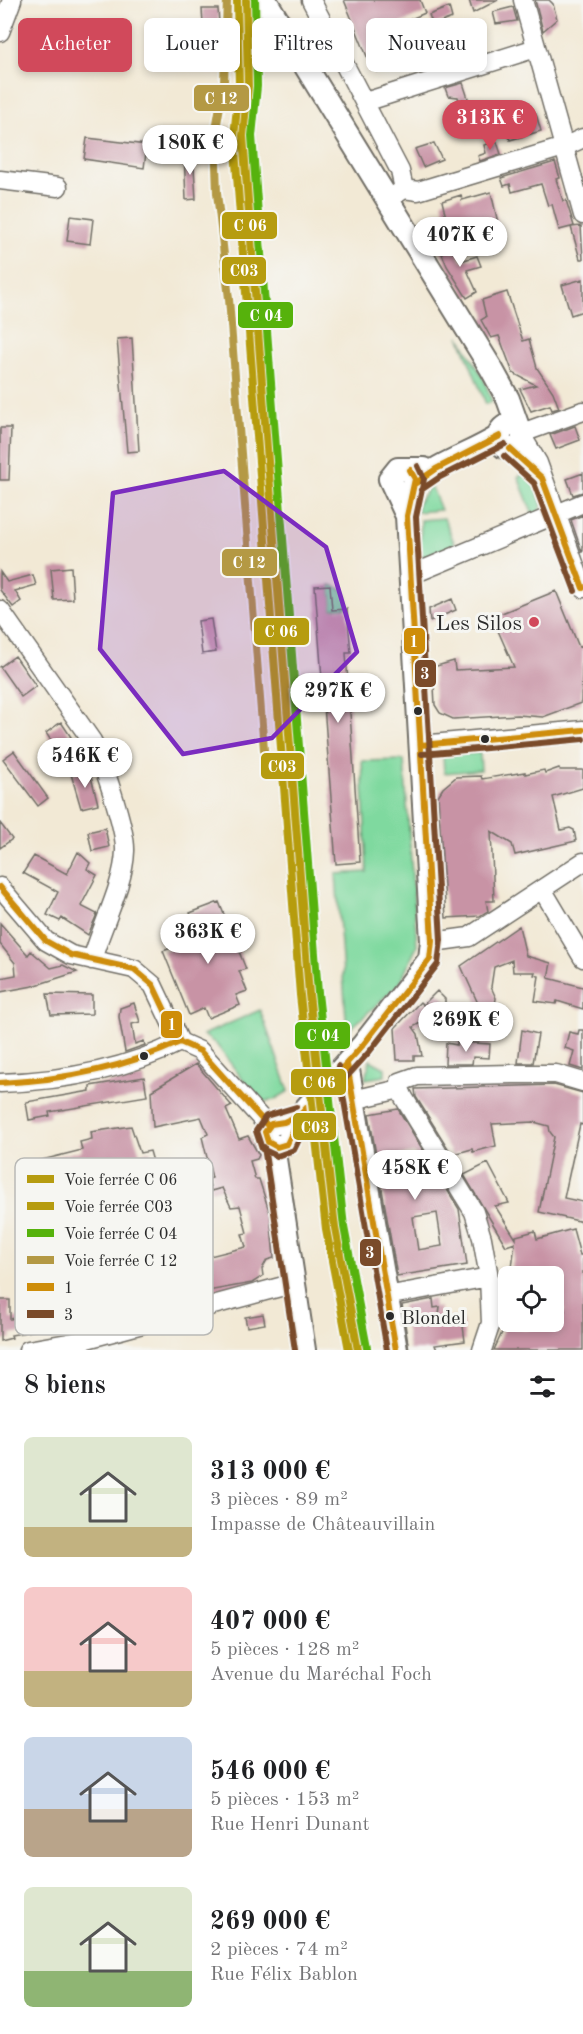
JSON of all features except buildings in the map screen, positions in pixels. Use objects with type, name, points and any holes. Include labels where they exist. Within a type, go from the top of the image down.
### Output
[{"type":"main road","points":[[265,0],[396,194],[508,399],[511,437],[434,468],[409,484],[407,516],[432,941],[435,950],[344,1067],[287,1125],[295,1283],[303,1350]]},
{"type":"main road","points":[[344,1067],[353,1100],[396,1350]]},
{"type":"street","points":[[0,32],[12,0]]},
{"type":"street","points":[[311,0],[400,171],[396,194],[417,191],[564,147],[583,138]]},
{"type":"street","points":[[523,0],[583,215]]},
{"type":"street","points":[[365,102],[536,48]]},
{"type":"street","points":[[0,180],[58,187]]},
{"type":"street","points":[[583,411],[511,437],[542,478],[583,588]]},
{"type":"street","points":[[411,575],[583,504]]},
{"type":"street","points":[[0,610],[98,750],[105,765],[126,850],[121,874],[92,960]]},
{"type":"street","points":[[421,745],[583,730]]},
{"type":"street","points":[[435,950],[470,937],[583,862]]},
{"type":"street","points":[[0,886],[46,941],[70,956],[134,969],[143,974],[153,984],[180,1042],[200,1051],[287,1125]]},
{"type":"street","points":[[542,889],[583,958]]},
{"type":"street","points":[[0,1083],[48,1080],[134,1063],[180,1042]]},
{"type":"street","points":[[353,1100],[400,1086],[417,1076],[556,1074],[583,1082]]},
{"type":"street","points":[[400,1086],[474,1212],[489,1277],[491,1323],[482,1350]]},
{"type":"street","points":[[386,1296],[489,1277]]},
{"type":"street","points":[[213,1305],[295,1283]]},
{"type":"street","points":[[28,1350],[101,1335]]},
{"type":"highlighted area","points":[[224,471],[326,547],[357,652],[272,738],[183,754],[100,649],[113,493]]},
{"type":"green space","points":[[459,336],[484,379],[492,402],[486,404]]},
{"type":"green space","points":[[527,473],[538,492],[542,505],[539,513],[533,515],[518,477]]},
{"type":"green space","points":[[431,485],[441,510],[416,512],[419,501]]},
{"type":"green space","points":[[444,518],[455,545],[424,558],[420,552],[421,520]]},
{"type":"green space","points":[[330,585],[344,592],[349,607],[332,609]]},
{"type":"green space","points":[[480,753],[481,770],[444,773],[443,755]]},
{"type":"green space","points":[[404,760],[417,946],[400,983],[347,1032],[336,874],[367,872],[362,761]]},
{"type":"green space","points":[[260,1010],[289,1091],[274,1100],[262,1102],[216,1044],[203,1035]]},
{"type":"green space","points":[[370,1060],[385,1068],[385,1076],[365,1079]]},
{"type":"transit line","points":[[227,0],[224,83],[215,135],[217,193],[229,299],[264,750]]},
{"type":"transit line","points":[[246,0],[248,86],[243,136],[309,994],[335,1228],[358,1350]]},
{"type":"transit line","points":[[255,0],[257,86],[252,136],[318,993],[344,1227],[367,1348]]},
{"type":"transit line","name":"1","points":[[416,483],[436,469],[500,436]]},
{"type":"transit line","name":"3","points":[[421,490],[440,477],[505,444]]},
{"type":"transit line","name":"1","points":[[510,449],[542,478],[583,588]]},
{"type":"transit line","name":"3","points":[[504,456],[534,483],[575,591]]},
{"type":"transit line","name":"3","points":[[296,1107],[266,1116],[256,1131],[262,1149],[277,1156],[294,1150],[309,1119],[370,1051],[438,964],[441,940],[416,517],[424,479],[418,466]]},
{"type":"transit line","name":"1","points":[[301,1114],[363,1045],[430,959],[432,941],[407,516],[415,479],[410,470]]},
{"type":"transit line","name":"1","points":[[421,745],[583,730]]},
{"type":"transit line","name":"3","points":[[422,754],[583,739]]},
{"type":"transit line","name":"1","points":[[0,887],[46,941],[71,955],[134,969],[153,985],[180,1042],[200,1051],[268,1126]]},
{"type":"transit line","name":"1","points":[[0,1083],[92,1072],[136,1059],[180,1042]]},
{"type":"transit line","name":"1","points":[[347,1064],[396,1350]]},
{"type":"transit line","name":"3","points":[[338,1066],[387,1350]]},
{"type":"transit line","name":"1","points":[[301,1114],[287,1144],[277,1147],[268,1142],[265,1132],[271,1124],[284,1122],[301,1114]]},
{"type":"transit line","name":"3","points":[[264,1147],[295,1350]]},
{"type":"rail line","name":"C03","points":[[237,0],[239,86],[234,137],[300,995],[326,1229],[349,1350]]},
{"type":"place","name":"Les Silos","points":[[534,622]]},
{"type":"place","name":"Blondel","points":[[390,1316]]}]
